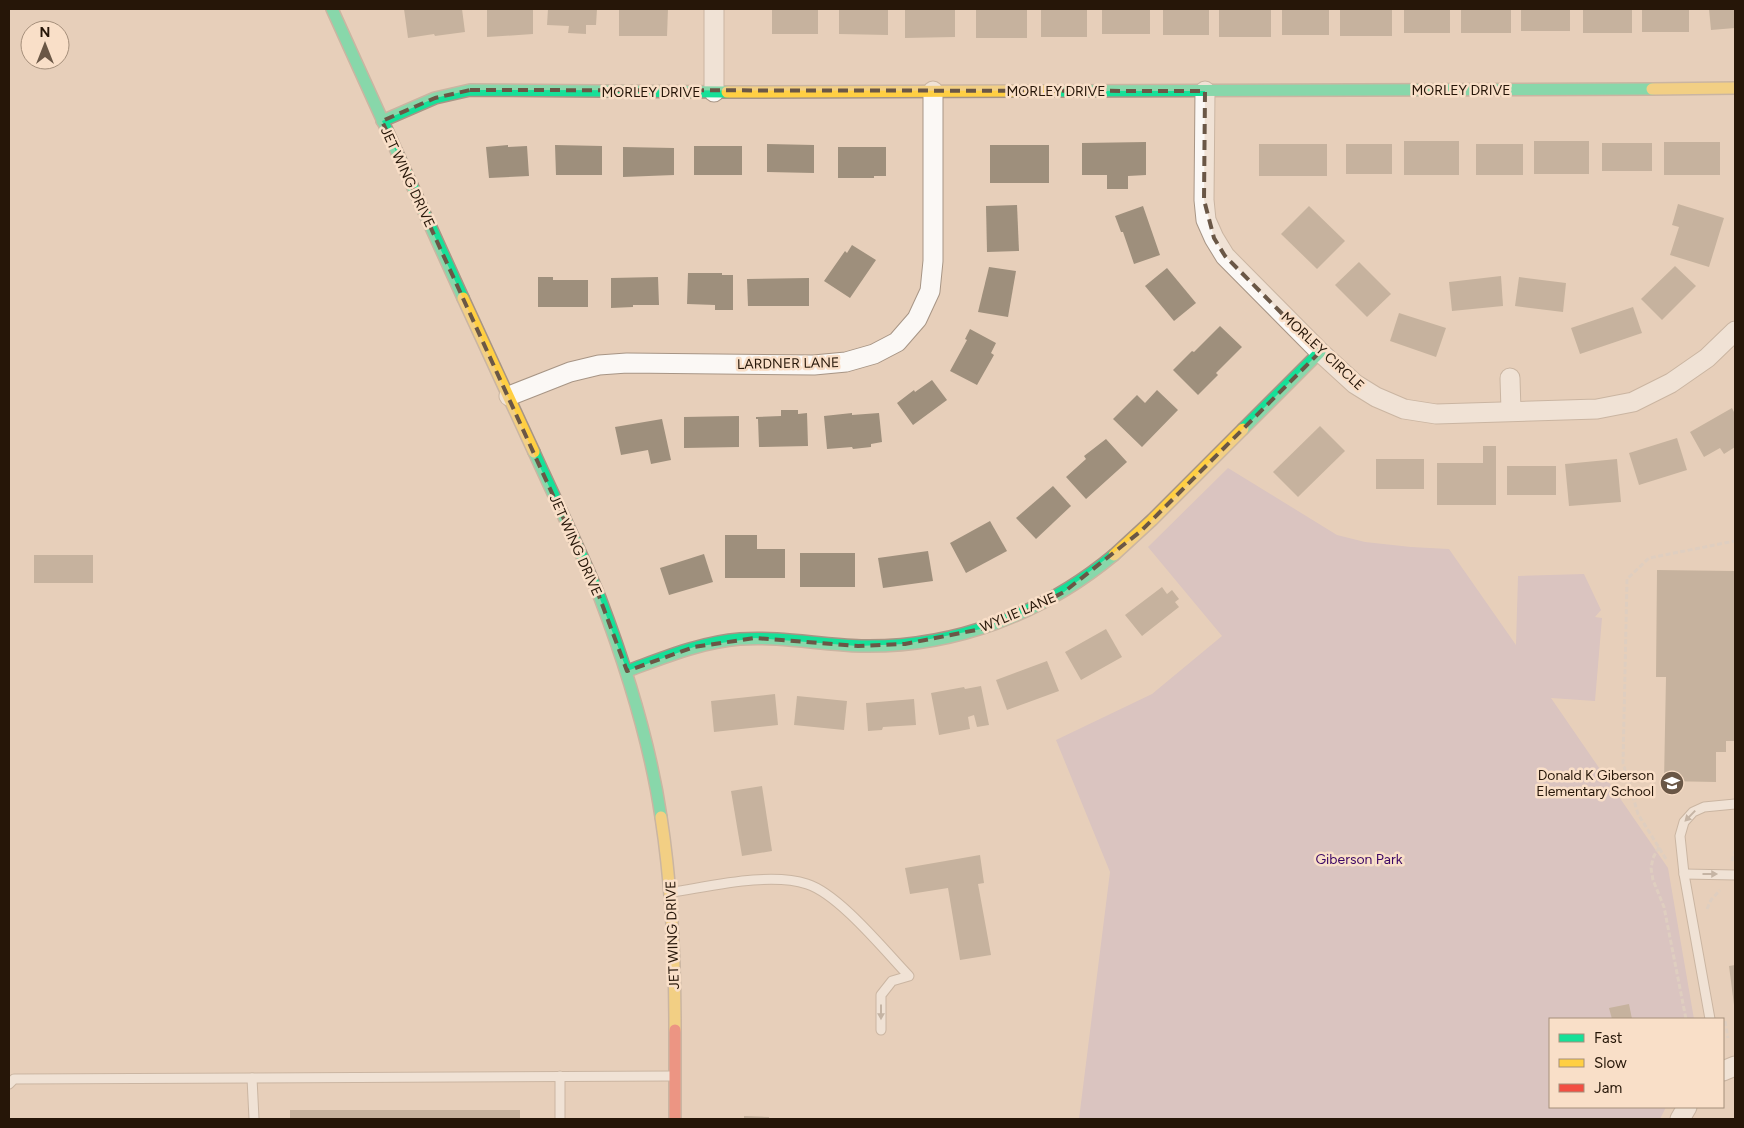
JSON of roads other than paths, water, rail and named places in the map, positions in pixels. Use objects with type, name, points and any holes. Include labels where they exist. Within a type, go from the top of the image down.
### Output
[{"type":"street","name":"JET WING DRIVE","points":[[332,9],[599,596],[627,671],[645,737],[660,808],[669,868],[675,957],[675,1119]]},
{"type":"street","points":[[714,9],[714,92]]},
{"type":"street","name":"MORLEY DRIVE","points":[[382,120],[435,98],[470,90],[714,92],[1707,90],[1735,88]]},
{"type":"street","name":"LARDNER LANE","points":[[509,396],[570,372],[599,364],[814,364],[846,362],[874,354],[897,342],[917,319],[930,291],[933,261],[933,91]]},
{"type":"street","name":"MORLEY CIRCLE","points":[[1205,91],[1204,200],[1206,220],[1214,238],[1225,256],[1320,352],[1355,384],[1376,397],[1404,409],[1436,414],[1597,409],[1634,402],[1671,383],[1707,358],[1735,331]]},
{"type":"street","name":"WYLIE LANE","points":[[627,671],[694,647],[726,640],[762,638],[858,646],[905,644],[946,638],[986,628],[1026,612],[1064,592],[1102,565],[1141,531],[1320,352]]},
{"type":"street","points":[[1510,378],[1511,411]]},
{"type":"street","points":[[1680,1119],[1686,1108]]},
{"type":"lane","points":[[1710,1018],[1684,874],[1680,836],[1684,822],[1693,812],[1704,807],[1735,804]]},
{"type":"lane","points":[[1684,874],[1731,875]]},
{"type":"lane","points":[[671,892],[752,880],[783,879],[808,884],[835,900],[909,976],[892,981],[881,995],[881,1030]]},
{"type":"lane","points":[[560,1076],[560,1119]]},
{"type":"lane","points":[[9,1084],[14,1079],[675,1076]]},
{"type":"lane","points":[[252,1078],[254,1119]]},
{"type":"place","name":"Donald K Giberson Elementary School","points":[[1672,783]]},
{"type":"park label","name":"Giberson Park","points":[[1359,859]]}]
